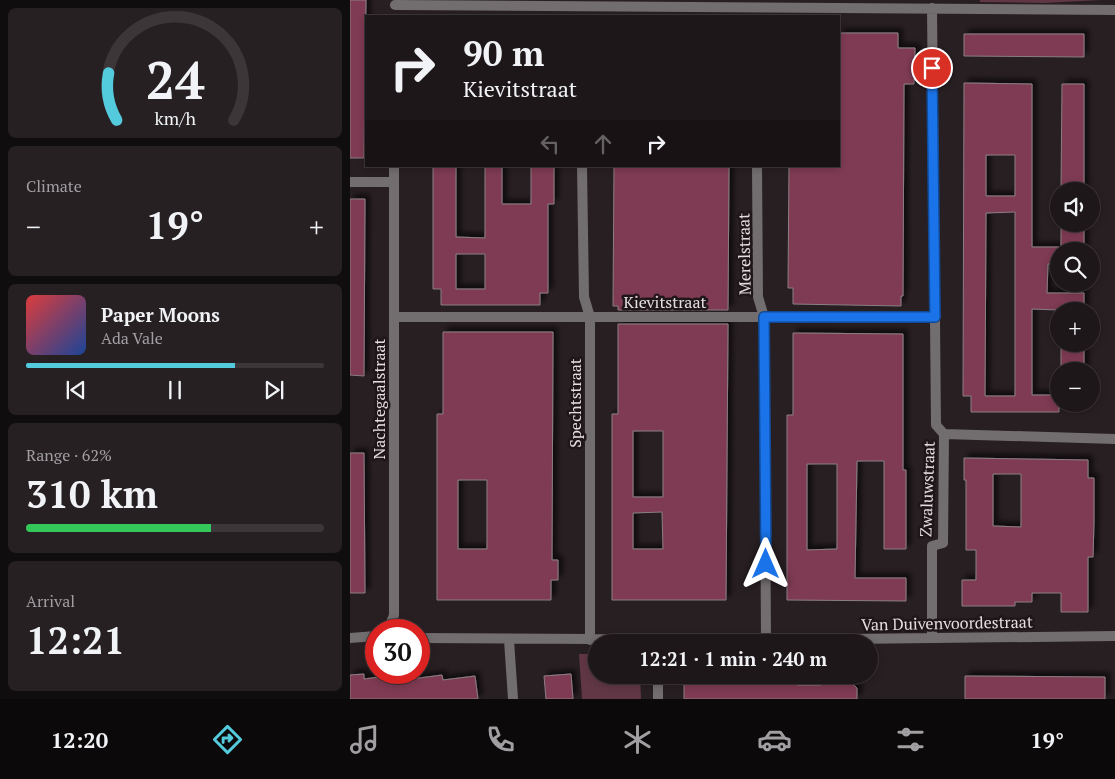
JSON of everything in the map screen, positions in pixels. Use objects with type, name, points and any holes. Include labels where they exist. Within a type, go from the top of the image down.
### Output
[{"type":"street","points":[[395,7],[579,12],[755,12],[932,8],[1115,10]]},
{"type":"street","name":"Zwaluwstraat","points":[[932,8],[936,425],[944,434],[943,544],[932,546],[932,638]]},
{"type":"street","name":"Nachtegaalstraat","points":[[392,619],[394,615],[394,167]]},
{"type":"street","name":"Spechtstraat","points":[[582,167],[584,297],[590,317],[590,634]]},
{"type":"street","name":"Merelstraat","points":[[757,167],[758,297],[764,317],[766,634]]},
{"type":"street","points":[[350,182],[394,182]]},
{"type":"street","name":"Kievitstraat","points":[[394,317],[935,317]]},
{"type":"street","points":[[944,434],[1115,439]]},
{"type":"street","name":"Van Duivenvoordestraat","points":[[878,639],[1115,636]]},
{"type":"street","points":[[350,638],[365,637]]},
{"type":"street","name":"Van Duivenvoordestraat","points":[[430,638],[588,640]]},
{"type":"street","points":[[509,640],[514,699]]},
{"type":"street","points":[[658,684],[658,699]]},
{"type":"shaded area","points":[[980,0],[1101,0],[1044,3],[980,2]]},
{"type":"shaded area","points":[[579,654],[588,654],[588,684],[640,684],[641,699],[582,699]]},
{"type":"building","points":[[350,0],[366,0],[364,158],[350,158]]},
{"type":"building","points":[[840,33],[898,33],[898,48],[915,48],[914,84],[904,84],[903,296],[901,296],[901,306],[793,304],[793,288],[788,288],[789,167],[840,167]]},
{"type":"building","points":[[964,34],[1084,34],[1084,57],[964,56]]},
{"type":"building","points":[[964,83],[1032,84],[1032,247],[1050,247],[1047,293],[1084,293],[1084,302],[1050,302],[1050,310],[1032,309],[1032,395],[1050,395],[1050,412],[971,412],[971,396],[963,396]],"holes":[[[986,155],[1015,155],[1015,196],[986,196]],[[1015,212],[1015,396],[985,396],[986,213]]]},
{"type":"building","points":[[1062,84],[1084,84],[1084,182],[1061,182]]},
{"type":"building","points":[[433,167],[456,167],[456,237],[485,238],[485,167],[502,167],[502,204],[531,204],[531,167],[554,167],[554,204],[548,204],[548,293],[540,293],[540,305],[441,305],[441,289],[433,289]],"holes":[[[456,254],[485,254],[485,289],[456,289]]]},
{"type":"building","points":[[614,167],[729,167],[728,310],[618,310],[618,306],[613,306]]},
{"type":"building","points":[[350,199],[365,199],[364,376],[350,375]]},
{"type":"building","points":[[1061,232],[1084,232],[1084,242],[1061,242]]},
{"type":"building","points":[[618,324],[728,324],[726,600],[612,600],[612,414],[618,414]],"holes":[[[633,431],[663,431],[663,497],[633,497]],[[662,512],[663,549],[633,549],[633,513]]]},
{"type":"building","points":[[443,332],[553,332],[552,560],[558,560],[558,580],[551,580],[551,600],[437,600],[437,414],[443,414]],"holes":[[[458,480],[487,480],[487,549],[458,549]]]},
{"type":"building","points":[[793,333],[903,334],[903,470],[906,470],[906,549],[884,549],[884,461],[857,461],[855,578],[906,578],[906,601],[787,600],[787,415],[793,415]],"holes":[[[807,464],[837,464],[837,549],[807,550]]]},
{"type":"building","points":[[1061,352],[1084,352],[1084,362],[1061,362]]},
{"type":"building","points":[[350,453],[364,453],[365,593],[350,593]]},
{"type":"building","points":[[964,458],[1088,460],[1088,478],[1094,478],[1094,522],[1093,557],[1088,557],[1088,612],[1061,612],[1061,593],[1032,593],[1032,602],[1015,602],[1015,606],[962,606],[962,580],[976,580],[976,550],[966,550],[966,480],[964,480]],"holes":[[[993,474],[1021,474],[1021,527],[993,526]]]},
{"type":"building","points":[[364,674],[365,684],[430,684],[430,677],[442,675],[443,680],[475,676],[478,699],[350,699],[350,675]]},
{"type":"building","points":[[571,674],[573,699],[546,699],[544,676]]},
{"type":"building","points":[[965,676],[1105,677],[1105,699],[965,699]]},
{"type":"building","points":[[684,684],[853,684],[857,688],[857,699],[684,699]]},
{"type":"route","points":[[766,564],[764,317],[935,317],[932,68]]}]
